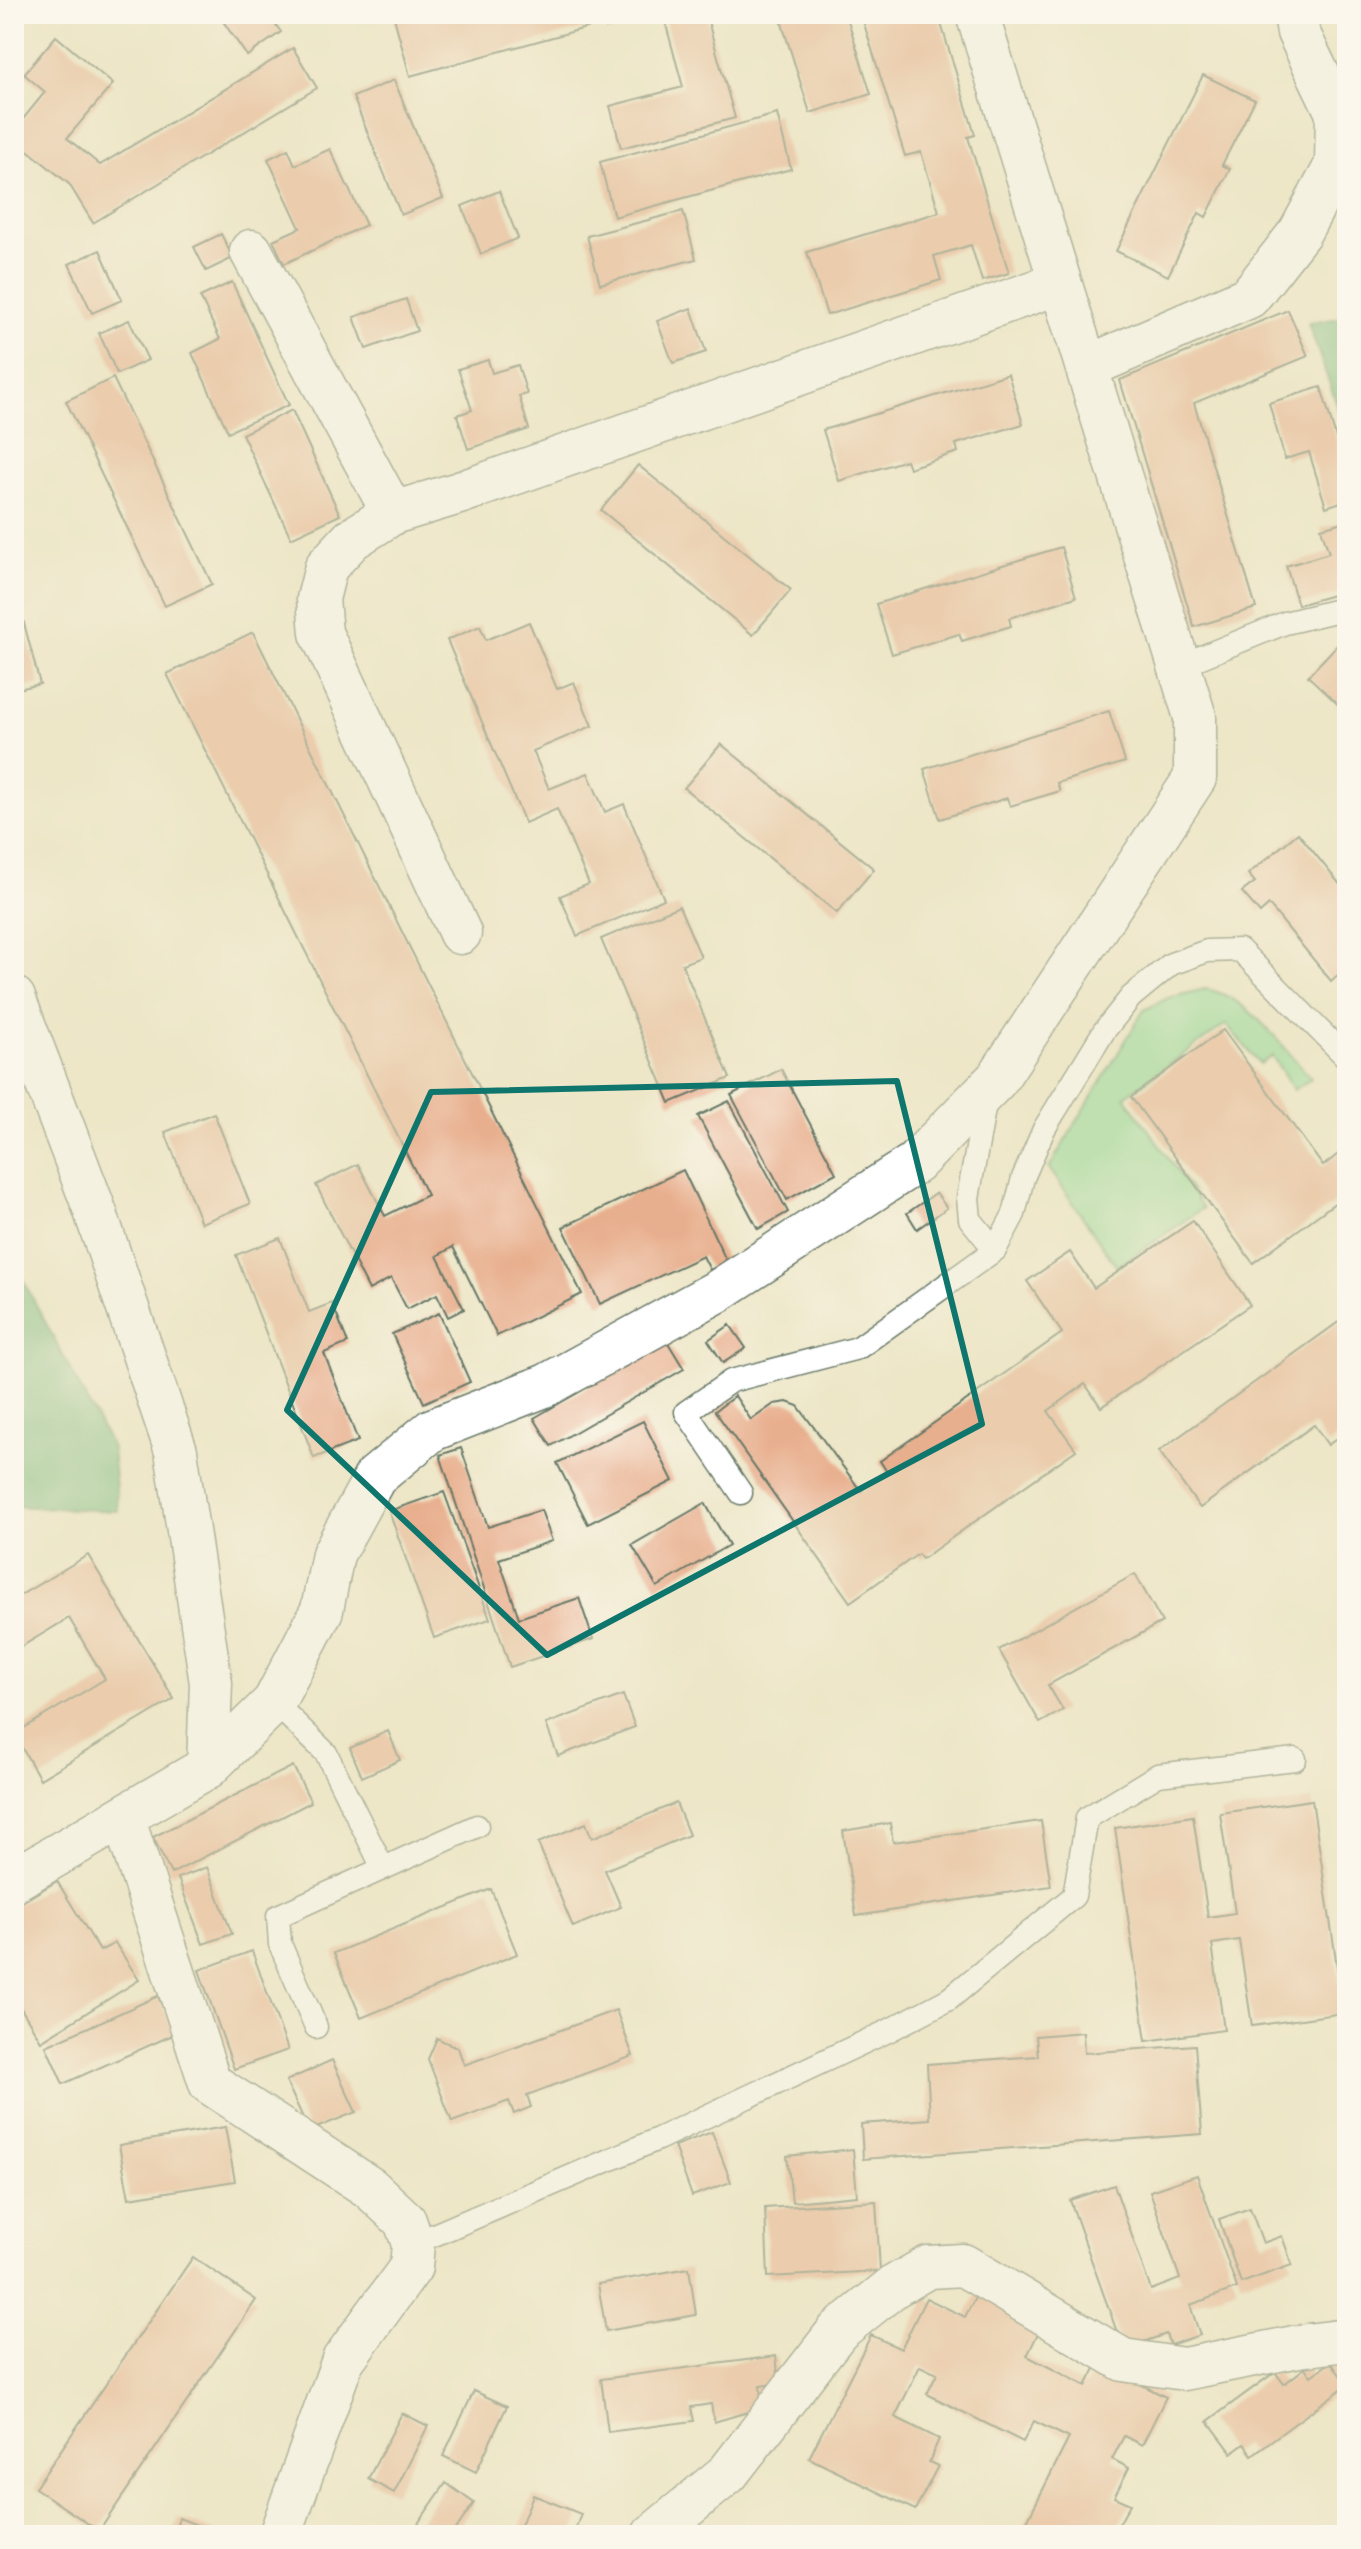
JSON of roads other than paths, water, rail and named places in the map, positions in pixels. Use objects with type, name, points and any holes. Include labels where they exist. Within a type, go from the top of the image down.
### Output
[{"type":"street","points":[[14,1880],[208,1767],[274,1702],[322,1610],[333,1554],[375,1477],[432,1430],[547,1385],[718,1291],[915,1163],[988,1089],[1005,1067],[1195,778],[1195,717],[977,14]]},
{"type":"street","points":[[1087,367],[1249,297],[1300,232],[1336,165],[1337,113],[1298,32],[1295,14]]},
{"type":"street","points":[[251,251],[393,513]]},
{"type":"street","points":[[460,933],[321,633],[318,599],[326,567],[352,539],[393,513],[474,488],[1060,283]]},
{"type":"street","points":[[14,998],[94,1208],[176,1451],[211,1683],[208,1767]]},
{"type":"street","points":[[123,1817],[210,2083],[370,2188],[405,2221],[413,2244],[411,2267],[343,2360],[280,2535]]},
{"type":"street","points":[[653,2535],[728,2473],[838,2331],[893,2287],[928,2267],[963,2265],[1123,2360],[1184,2369],[1299,2346],[1347,2340]]},
{"type":"lane","points":[[1179,666],[1285,623],[1347,608]]},
{"type":"lane","points":[[741,1493],[686,1412],[731,1381],[858,1348],[995,1250],[1014,1214],[1023,1178],[1044,1129],[1089,1055],[1131,997],[1171,964],[1207,951],[1240,950],[1347,1058]]},
{"type":"lane","points":[[988,1089],[968,1198],[970,1219],[995,1250]]},
{"type":"lane","points":[[274,1702],[326,1753],[383,1868]]},
{"type":"lane","points":[[413,2244],[658,2139],[949,1999],[1074,1896],[1087,1818],[1158,1775],[1295,1759]]},
{"type":"lane","points":[[316,2027],[280,1944],[278,1916],[477,1826]]}]
